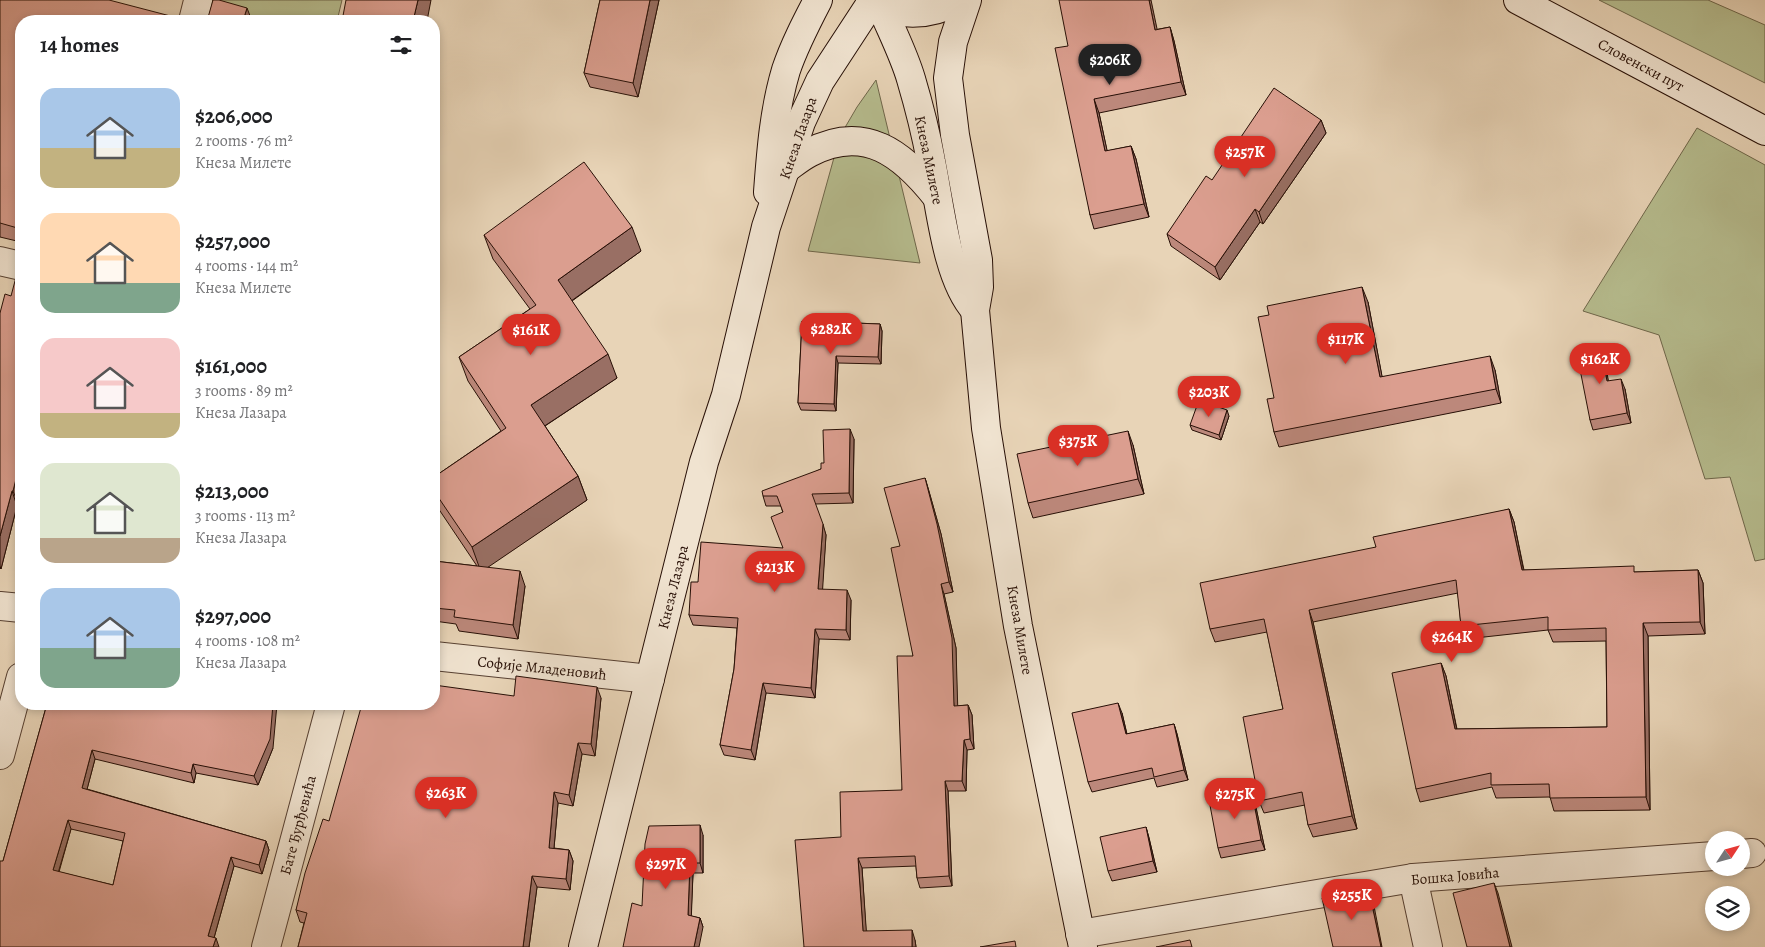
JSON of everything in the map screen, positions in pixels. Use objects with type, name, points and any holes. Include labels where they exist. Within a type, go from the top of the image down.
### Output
[{"type":"street","name":"Кнеза Лазара","points":[[766,227],[771,147],[778,104],[786,70],[818,0]]},
{"type":"street","points":[[873,4],[894,12],[920,13],[947,6],[959,0]]},
{"type":"street","name":"Кнеза Милете","points":[[967,0],[953,42],[948,78],[955,135],[978,260],[979,287],[975,310],[986,428],[1017,616],[1081,940]]},
{"type":"street","name":"Словенски пут","points":[[1518,0],[1765,131]]},
{"type":"street","name":"Кнеза Лазара","points":[[583,947],[704,462],[726,395],[766,227],[787,168],[800,122],[809,101],[843,44],[873,4]]},
{"type":"street","name":"Кнеза Милете","points":[[873,4],[911,78],[931,159],[956,277],[966,301],[975,310]]},
{"type":"street","points":[[787,168],[808,153],[827,144],[849,141],[870,144],[890,151],[908,164],[938,198]]},
{"type":"street","points":[[0,261],[15,265]]},
{"type":"street","points":[[0,606],[15,607]]},
{"type":"street","name":"Софије Младеновић","points":[[440,657],[650,680]]},
{"type":"street","points":[[0,755],[15,699]]},
{"type":"street","name":"Бате Ђурђевића","points":[[266,947],[329,710]]},
{"type":"street","name":"Бошка Јовића","points":[[1081,940],[1413,878],[1705,857]]},
{"type":"street","points":[[1413,878],[1428,947]]},
{"type":"green space","points":[[215,0],[342,0],[338,15],[233,15]]},
{"type":"green space","points":[[1599,0],[1708,0],[1765,25],[1765,83]]},
{"type":"green space","points":[[876,80],[920,263],[808,251],[840,136]]},
{"type":"green space","points":[[1697,128],[1765,165],[1765,559],[1755,561],[1730,477],[1705,479],[1659,335],[1583,311]]},
{"type":"building","points":[[0,0],[109,0],[166,15],[15,15],[15,227],[0,223]]},
{"type":"building","points":[[213,0],[247,8],[245,15],[209,15]]},
{"type":"building","points":[[346,0],[418,0],[414,15],[343,15]]},
{"type":"building","points":[[600,0],[650,0],[633,83],[584,73]]},
{"type":"building","points":[[1059,0],[1149,0],[1155,30],[1170,27],[1181,82],[1094,99],[1105,151],[1131,146],[1144,204],[1090,215],[1055,48],[1068,46]]},
{"type":"building","points":[[1274,88],[1321,120],[1259,212],[1255,209],[1215,267],[1167,234],[1206,176],[1212,180]]},
{"type":"building","points":[[584,162],[632,227],[558,280],[608,354],[531,405],[578,476],[472,547],[440,500],[440,473],[506,428],[459,357],[536,305],[484,235]]},
{"type":"building","points":[[15,281],[15,483],[0,536],[0,313],[5,294],[11,296]]},
{"type":"building","points":[[1362,287],[1380,377],[1490,356],[1496,389],[1274,432],[1267,399],[1274,398],[1258,317],[1269,315],[1267,306]]},
{"type":"building","points":[[802,321],[880,324],[878,357],[836,356],[834,404],[798,403]]},
{"type":"building","points":[[1600,344],[1607,381],[1621,379],[1627,413],[1590,420],[1576,349]]},
{"type":"building","points":[[1199,400],[1227,410],[1219,435],[1190,425]]},
{"type":"building","points":[[850,429],[849,493],[812,494],[823,524],[818,589],[847,590],[846,630],[815,629],[811,688],[763,683],[751,750],[720,745],[734,669],[738,618],[689,615],[691,582],[698,582],[701,542],[783,548],[771,517],[783,512],[777,496],[763,496],[762,491],[821,469],[821,463],[824,463],[823,430]]},
{"type":"building","points":[[1128,431],[1138,479],[1028,503],[1017,454]]},
{"type":"building","points":[[925,478],[949,582],[941,584],[952,638],[954,706],[968,705],[970,739],[964,740],[962,781],[945,781],[949,876],[917,878],[915,856],[858,858],[863,931],[912,930],[912,947],[804,947],[795,840],[841,837],[840,792],[902,790],[897,656],[913,656],[891,548],[900,546],[884,488]]},
{"type":"building","points":[[1509,509],[1522,570],[1634,566],[1634,572],[1698,570],[1700,622],[1643,623],[1646,797],[1550,798],[1549,784],[1491,785],[1491,773],[1416,789],[1392,673],[1441,663],[1455,729],[1607,727],[1606,628],[1548,630],[1548,617],[1461,626],[1456,580],[1309,610],[1352,816],[1308,825],[1302,792],[1259,801],[1243,717],[1283,709],[1264,619],[1210,629],[1200,583],[1376,547],[1373,537]]},
{"type":"building","points":[[440,562],[520,571],[513,625],[454,617],[455,610],[440,609]]},
{"type":"building","points":[[516,676],[597,687],[591,744],[578,743],[569,795],[554,792],[549,848],[569,850],[566,879],[532,876],[523,947],[298,947],[307,913],[296,910],[305,873],[323,819],[329,821],[360,710],[440,710],[440,686],[514,696]]},
{"type":"building","points":[[1118,703],[1126,734],[1174,724],[1184,770],[1154,777],[1152,768],[1088,782],[1072,713]]},
{"type":"building","points":[[45,710],[272,710],[270,739],[254,776],[193,764],[191,773],[92,750],[82,788],[266,841],[259,865],[231,857],[208,936],[216,938],[213,947],[0,947],[0,861],[3,861]],"holes":[[[68,820],[125,833],[113,885],[53,870]]]},
{"type":"building","points":[[1252,793],[1261,840],[1218,848],[1209,800]]},
{"type":"building","points":[[700,825],[700,863],[690,863],[688,915],[700,918],[694,947],[623,947],[632,903],[642,906],[645,844],[649,826]]},
{"type":"building","points":[[1146,827],[1153,861],[1108,871],[1100,837]]},
{"type":"building","points":[[1494,883],[1510,947],[1467,947],[1453,893]]},
{"type":"building","points":[[1369,891],[1381,947],[1333,947],[1322,898]]},
{"type":"building","points":[[1190,940],[1192,947],[1156,947]]},
{"type":"building","points":[[1015,941],[1016,947],[980,947]]}]
